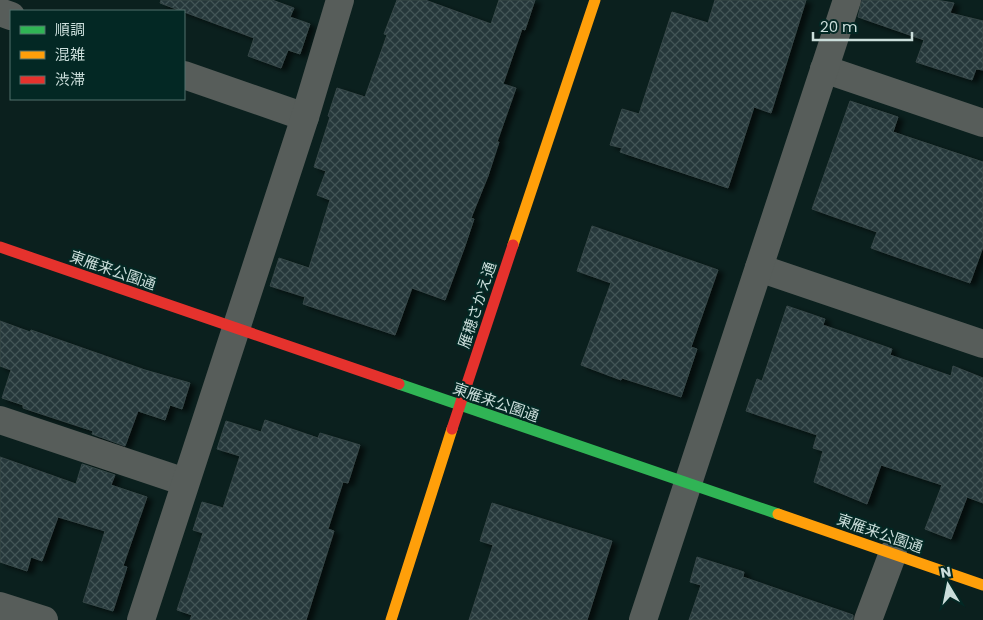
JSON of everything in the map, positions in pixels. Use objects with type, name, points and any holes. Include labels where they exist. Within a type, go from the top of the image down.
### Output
[{"type":"street","points":[[141,620],[305,117],[340,0]]},
{"type":"street","name":"雁穂さかえ通","points":[[390,620],[595,0]]},
{"type":"street","points":[[643,620],[847,0]]},
{"type":"street","points":[[824,69],[983,124]]},
{"type":"street","points":[[185,75],[305,117]]},
{"type":"street","name":"東雁来公園通","points":[[0,247],[983,584]]},
{"type":"street","points":[[759,268],[983,344]]},
{"type":"street","points":[[0,420],[185,482]]},
{"type":"street","points":[[868,620],[893,552]]},
{"type":"street","points":[[0,606],[44,620]]},
{"type":"building","points":[[161,0],[272,0],[294,8],[290,17],[310,24],[300,54],[288,50],[281,68],[248,56],[254,38],[185,12],[185,10],[179,10],[160,3]]},
{"type":"building","points":[[397,0],[425,0],[491,24],[499,0],[535,0],[525,30],[522,29],[503,84],[516,88],[497,142],[499,142],[488,176],[471,218],[474,219],[465,246],[445,300],[412,288],[395,335],[303,304],[305,297],[270,286],[279,258],[309,268],[330,200],[317,195],[326,171],[314,167],[337,88],[365,97],[387,35],[384,34]]},
{"type":"building","points":[[715,0],[806,0],[771,113],[754,107],[728,188],[620,152],[622,148],[610,145],[622,109],[639,114],[672,12],[708,23]]},
{"type":"building","points":[[862,0],[936,0],[954,3],[950,13],[983,21],[983,70],[976,69],[972,80],[916,62],[924,40],[858,17]]},
{"type":"building","points":[[850,101],[898,117],[893,132],[983,162],[983,247],[970,283],[871,248],[877,232],[812,209]]},
{"type":"building","points":[[592,226],[718,270],[691,347],[697,349],[681,397],[622,378],[621,380],[581,365],[611,283],[577,271]]},
{"type":"building","points":[[787,306],[825,319],[823,325],[892,349],[890,355],[951,376],[953,366],[983,378],[983,503],[967,497],[951,539],[925,529],[942,485],[881,465],[867,504],[814,482],[823,451],[813,448],[817,435],[746,411],[757,379],[762,381]]},
{"type":"building","points":[[0,321],[145,370],[190,383],[182,409],[170,405],[165,420],[138,411],[125,446],[92,434],[93,431],[23,408],[23,405],[2,398],[11,370],[0,366]]},
{"type":"building","points":[[265,420],[318,438],[320,433],[360,445],[348,483],[343,482],[328,529],[334,531],[306,620],[190,620],[192,615],[177,610],[203,533],[193,530],[202,502],[223,508],[240,456],[217,449],[226,421],[261,432]]},
{"type":"building","points":[[0,457],[76,484],[82,464],[115,475],[111,485],[147,497],[123,566],[127,567],[113,611],[83,602],[105,531],[58,517],[42,561],[31,557],[27,571],[0,562]]},
{"type":"building","points":[[492,503],[612,541],[587,620],[469,620],[493,545],[480,541]]},
{"type":"building","points":[[697,557],[744,572],[743,577],[853,615],[853,620],[689,620],[701,585],[690,582]]},
{"type":"traffic: fast","points":[[399,384],[778,514]]},
{"type":"traffic: slow","points":[[513,245],[595,0]]},
{"type":"traffic: slow","points":[[391,620],[452,429]]},
{"type":"traffic: slow","points":[[778,514],[983,585]]},
{"type":"traffic: jam","points":[[452,429],[513,245]]},
{"type":"traffic: jam","points":[[0,247],[399,384]]}]
